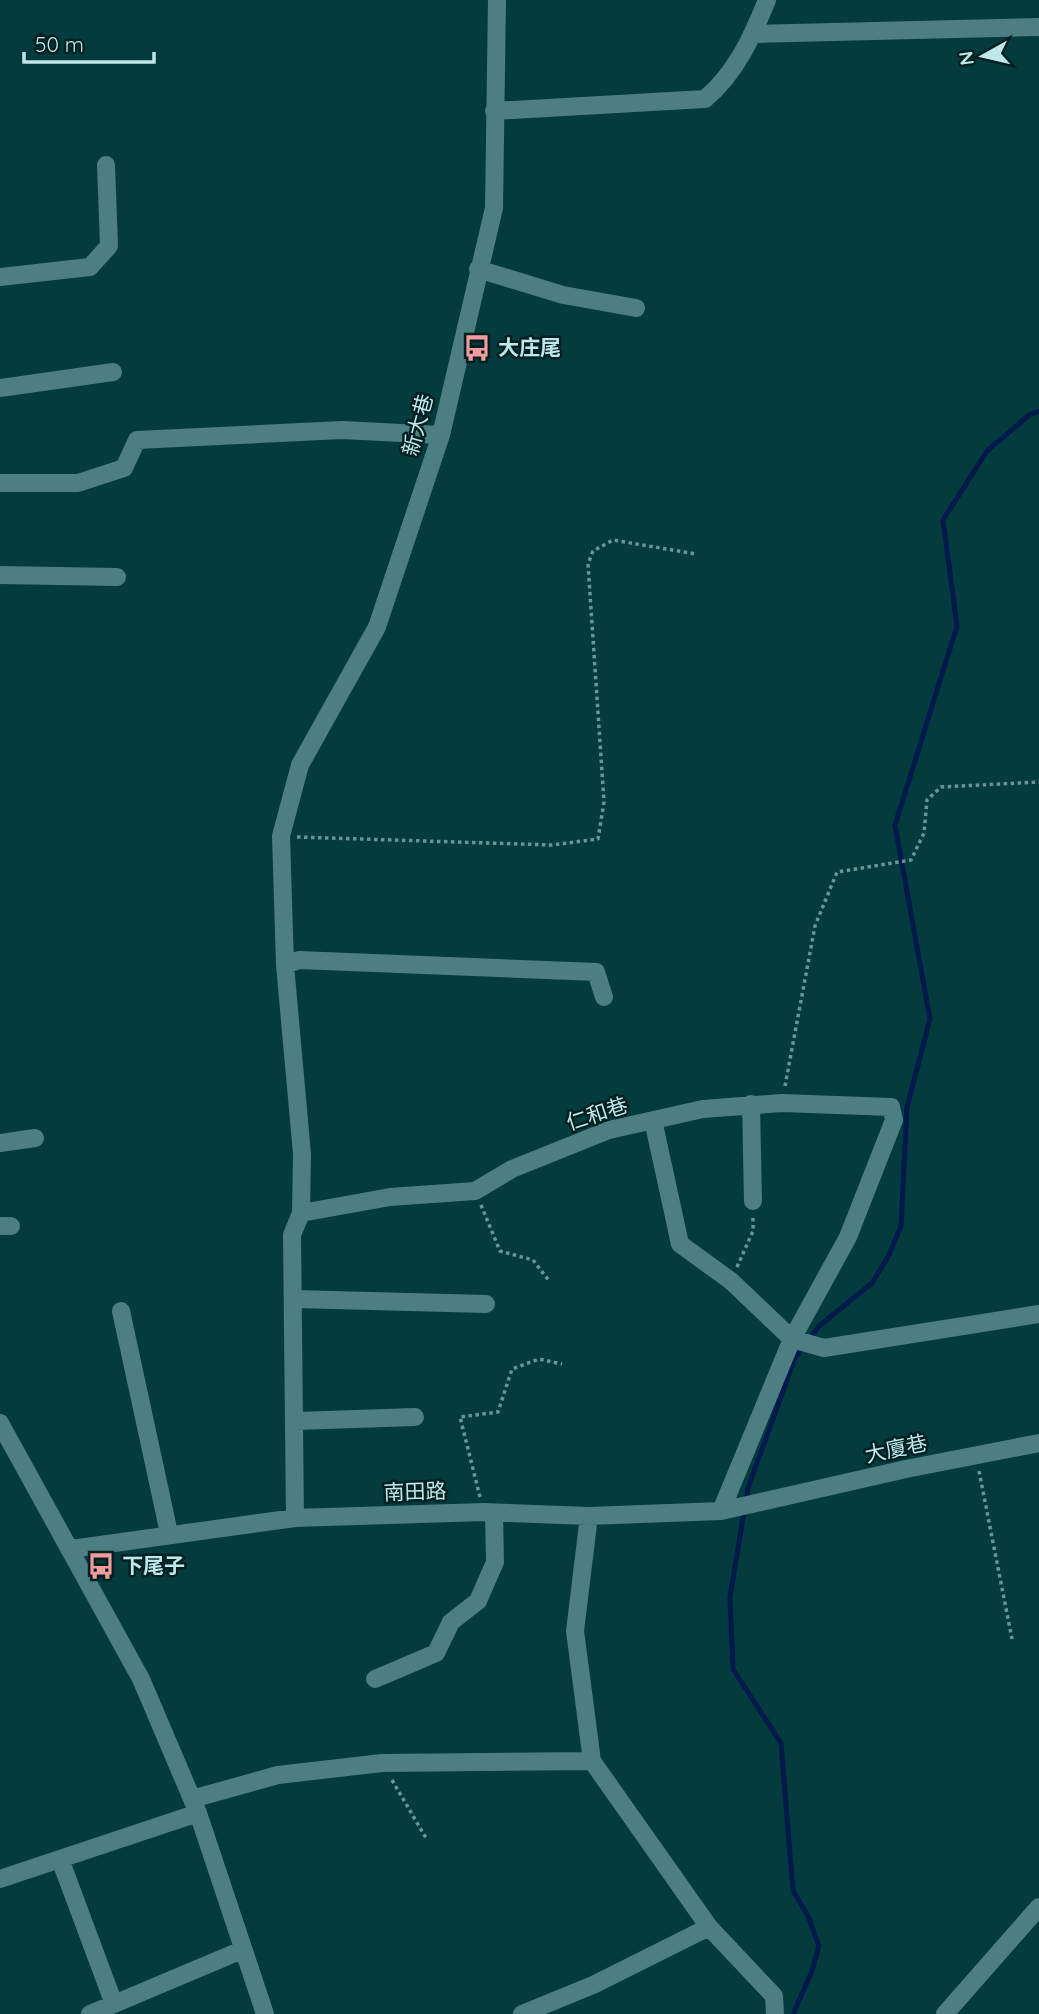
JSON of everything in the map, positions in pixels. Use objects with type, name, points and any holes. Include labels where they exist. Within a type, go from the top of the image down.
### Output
[{"type":"street","name":"新大巷","points":[[281,836],[300,765],[377,627],[441,435],[494,208],[497,0]]},
{"type":"street","points":[[494,111],[705,99],[723,84],[753,34],[767,0]]},
{"type":"street","points":[[753,34],[1039,27]]},
{"type":"street","points":[[0,277],[90,267],[109,246],[106,165]]},
{"type":"street","points":[[478,269],[564,295],[636,308]]},
{"type":"street","points":[[0,388],[113,372]]},
{"type":"street","points":[[0,482],[78,483],[124,468],[137,440],[342,430],[441,435]]},
{"type":"street","points":[[0,575],[117,577]]},
{"type":"street","points":[[281,836],[285,965],[302,1154],[301,1213],[292,1236],[295,1518]]},
{"type":"street","points":[[285,965],[299,960],[596,972],[604,998]]},
{"type":"street","points":[[653,1120],[703,1109],[782,1103],[891,1107],[894,1120],[848,1237],[795,1340],[730,1509]]},
{"type":"street","points":[[751,1104],[753,1201]]},
{"type":"street","name":"仁和巷","points":[[301,1213],[390,1197],[475,1191],[512,1169],[597,1135],[653,1120],[680,1244],[731,1281],[795,1340]]},
{"type":"street","points":[[0,1143],[35,1138]]},
{"type":"street","points":[[294,1299],[486,1304]]},
{"type":"street","points":[[121,1311],[169,1533]]},
{"type":"street","points":[[795,1340],[824,1348],[1039,1314]]},
{"type":"street","points":[[296,1421],[415,1417]]},
{"type":"street","points":[[0,1423],[141,1679],[195,1806],[265,2014]]},
{"type":"street","name":"大廈巷","points":[[762,1503],[1039,1443]]},
{"type":"street","name":"南田路","points":[[71,1549],[169,1533],[295,1518],[489,1513],[589,1516],[730,1509],[762,1503]]},
{"type":"street","points":[[375,1679],[436,1653],[451,1622],[478,1601],[495,1562],[489,1513]]},
{"type":"street","points":[[589,1516],[575,1631],[592,1761],[709,1927],[774,1996],[775,2014]]},
{"type":"street","points":[[0,1879],[60,1860],[278,1775],[382,1763],[592,1761]]},
{"type":"street","points":[[60,1860],[114,2004]]},
{"type":"street","points":[[945,2014],[1039,1907]]},
{"type":"street","points":[[522,2014],[593,1985],[709,1927]]},
{"type":"street","points":[[90,2014],[242,1950]]},
{"type":"path","points":[[281,836],[552,845],[598,839],[604,802],[588,564],[593,551],[613,540],[696,554]]},
{"type":"path","points":[[782,1103],[815,926],[836,872],[911,860],[924,833],[927,800],[941,787],[1039,782]]},
{"type":"path","points":[[475,1191],[500,1251],[533,1259],[550,1282]]},
{"type":"path","points":[[731,1281],[753,1231],[753,1201]]},
{"type":"path","points":[[489,1513],[460,1417],[498,1412],[512,1370],[539,1359],[562,1364]]},
{"type":"path","points":[[975,1455],[1012,1640]]},
{"type":"path","points":[[382,1763],[426,1838]]},
{"type":"waterway","points":[[793,2014],[812,1971],[819,1946],[808,1916],[793,1891],[781,1743],[733,1669],[730,1597],[748,1488],[795,1358],[819,1326],[872,1283],[888,1257],[901,1226],[907,1107],[930,1019],[895,825],[957,626],[943,520],[987,451],[1029,415],[1039,411]]},
{"type":"place","name":"大庄尾","points":[[477,348]]},
{"type":"place","name":"下尾子","points":[[101,1566]]}]
